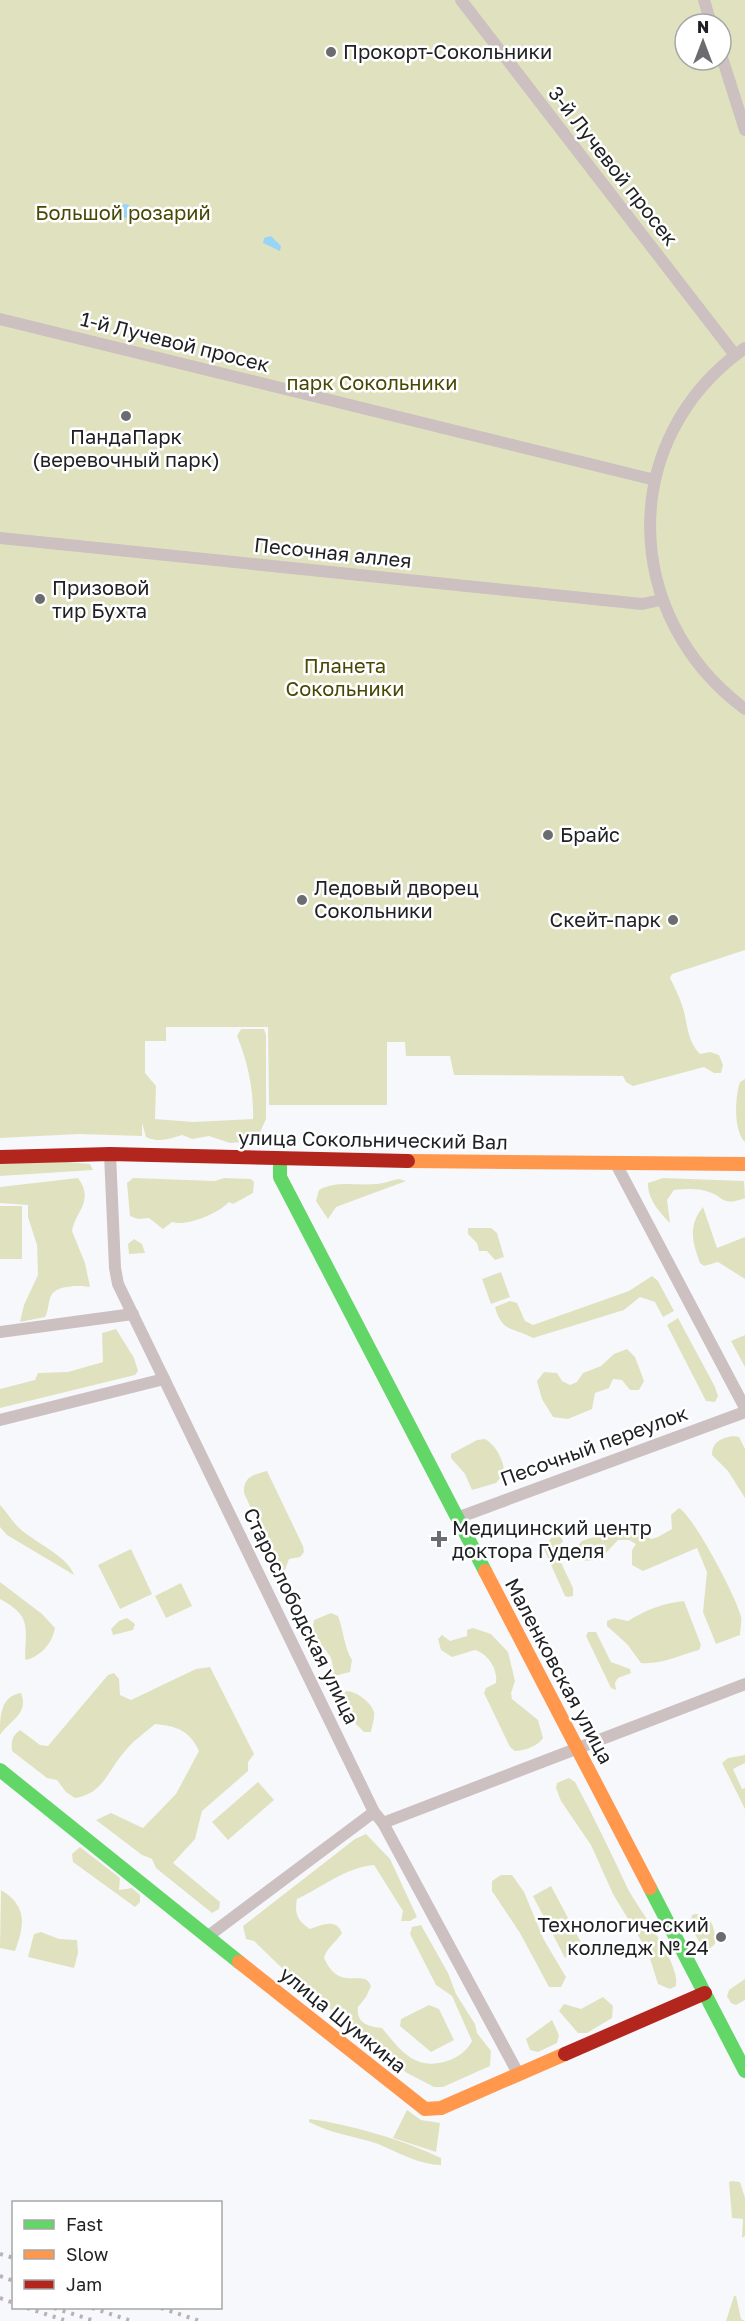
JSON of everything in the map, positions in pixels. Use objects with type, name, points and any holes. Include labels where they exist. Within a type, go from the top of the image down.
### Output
[{"type":"street","name":"3-й Лучевой просек","points":[[461,0],[740,351]]},
{"type":"street","points":[[727,72],[745,130]]},
{"type":"street","name":"1-й Лучевой просек","points":[[0,319],[655,480]]},
{"type":"street","points":[[740,351],[710,378],[687,406],[666,446],[655,480],[649,541],[661,600],[687,652],[705,675],[745,710]]},
{"type":"street","name":"Песочная аллея","points":[[0,538],[642,604],[661,600]]},
{"type":"street","name":"улица Сокольнический Вал","points":[[0,1157],[110,1154],[280,1160],[745,1164]]},
{"type":"street","name":"Старослободская улица","points":[[110,1154],[115,1268],[118,1284],[374,1812],[383,1823],[519,2075]]},
{"type":"street","name":"Маленковская улица","points":[[280,1160],[280,1178],[745,2070]]},
{"type":"street","points":[[615,1162],[745,1410]]},
{"type":"street","points":[[0,1332],[133,1314]]},
{"type":"street","points":[[0,1420],[164,1379]]},
{"type":"street","name":"Песочный переулок","points":[[457,1518],[745,1410]]},
{"type":"street","points":[[383,1823],[745,1684]]},
{"type":"street","name":"улица Шумкина","points":[[0,1770],[425,2109],[441,2108],[705,1993]]},
{"type":"street","points":[[207,1937],[374,1812]]},
{"type":"green space","name":"парк Сокольники","points":[[0,0],[745,0],[745,950],[672,974],[670,978],[682,1005],[695,1049],[700,1054],[710,1052],[719,1055],[723,1065],[721,1073],[714,1073],[704,1067],[633,1086],[626,1082],[623,1076],[454,1075],[450,1056],[406,1056],[405,1042],[387,1042],[387,1105],[269,1105],[268,1027],[166,1027],[166,1041],[145,1041],[145,1073],[156,1086],[155,1119],[193,1122],[253,1119],[249,1077],[237,1036],[241,1029],[264,1029],[266,1035],[266,1119],[256,1141],[230,1143],[209,1136],[192,1139],[182,1135],[155,1140],[146,1137],[142,1123],[142,1136],[79,1134],[0,1138]]},
{"type":"green space","points":[[745,1079],[745,1142],[738,1130],[736,1104],[740,1082]]},
{"type":"green space","points":[[0,1163],[90,1164],[93,1170],[0,1176]]},
{"type":"green space","points":[[78,1178],[85,1193],[72,1231],[85,1263],[90,1287],[64,1287],[55,1291],[51,1296],[45,1317],[20,1322],[24,1305],[38,1275],[37,1245],[28,1217],[28,1205],[0,1203],[0,1187]]},
{"type":"green space","points":[[133,1178],[215,1181],[224,1178],[251,1179],[254,1182],[253,1193],[233,1204],[229,1202],[211,1214],[194,1221],[172,1222],[163,1229],[149,1218],[138,1219],[130,1216],[127,1183]]},
{"type":"green space","points":[[663,1178],[744,1181],[745,1198],[732,1202],[705,1191],[674,1190],[667,1200],[670,1223],[655,1205],[648,1189],[648,1183]]},
{"type":"green space","points":[[399,1179],[406,1181],[336,1207],[328,1219],[316,1201],[319,1190],[332,1185],[379,1184]]},
{"type":"green space","points":[[0,1206],[22,1206],[22,1259],[0,1259]]},
{"type":"green space","points":[[703,1207],[717,1248],[745,1237],[745,1279],[718,1262],[704,1266],[700,1263],[695,1248],[693,1227]]},
{"type":"green space","points":[[468,1228],[491,1228],[497,1233],[504,1257],[495,1260],[487,1251],[479,1251],[477,1243],[468,1234]]},
{"type":"green space","points":[[134,1239],[142,1244],[145,1253],[129,1254],[128,1244]]},
{"type":"green space","points":[[501,1272],[510,1297],[491,1304],[482,1279]]},
{"type":"green space","points":[[652,1276],[658,1281],[674,1311],[663,1317],[655,1302],[640,1297],[624,1310],[533,1338],[505,1325],[495,1307],[510,1301],[517,1303],[525,1321],[533,1325],[629,1291]]},
{"type":"green space","points":[[678,1318],[715,1387],[718,1396],[715,1402],[706,1401],[667,1325]]},
{"type":"green space","points":[[116,1329],[134,1358],[138,1371],[135,1375],[0,1408],[0,1389],[35,1380],[38,1373],[68,1372],[103,1362],[102,1333]]},
{"type":"green space","points":[[745,1335],[745,1367],[731,1341]]},
{"type":"green space","points":[[627,1349],[635,1357],[644,1381],[639,1390],[630,1390],[622,1380],[613,1379],[609,1388],[595,1393],[592,1409],[568,1419],[553,1417],[542,1399],[537,1381],[544,1372],[557,1373],[562,1381],[570,1385],[577,1382],[583,1373],[601,1366],[614,1354]]},
{"type":"green space","points":[[733,1436],[739,1437],[745,1449],[745,1498],[728,1471],[712,1455],[718,1441]]},
{"type":"green space","points":[[485,1439],[499,1454],[504,1474],[496,1483],[472,1490],[465,1474],[451,1458],[451,1454],[477,1440]]},
{"type":"green space","points":[[267,1471],[303,1546],[304,1552],[300,1557],[289,1559],[285,1570],[279,1570],[244,1493],[247,1480]]},
{"type":"green space","points":[[0,1505],[18,1527],[65,1562],[74,1575],[7,1535],[0,1527]]},
{"type":"green space","points":[[679,1508],[686,1514],[714,1559],[741,1617],[740,1635],[716,1644],[703,1612],[707,1572],[697,1548],[643,1571],[632,1565],[632,1550],[636,1544],[629,1540],[618,1540],[605,1554],[592,1561],[580,1559],[576,1548],[582,1541],[631,1524],[636,1524],[641,1532],[651,1539],[658,1537],[672,1529],[671,1515]]},
{"type":"green space","points":[[560,1536],[563,1541],[555,1550],[573,1588],[573,1596],[568,1597],[565,1596],[544,1549],[551,1538]]},
{"type":"green space","points":[[131,1549],[152,1594],[120,1609],[98,1565]]},
{"type":"green space","points":[[0,1582],[42,1614],[55,1628],[54,1634],[41,1652],[26,1660],[25,1622],[17,1611],[0,1599]]},
{"type":"green space","points":[[181,1583],[192,1606],[166,1618],[155,1596]]},
{"type":"green space","points":[[684,1601],[701,1645],[699,1650],[663,1661],[641,1663],[627,1644],[607,1626],[607,1621],[614,1618],[628,1621],[669,1603]]},
{"type":"green space","points":[[331,1613],[338,1616],[352,1660],[350,1672],[334,1676],[331,1658],[315,1635],[313,1625],[314,1620]]},
{"type":"green space","points":[[127,1618],[135,1624],[133,1630],[113,1635],[111,1629],[119,1621]]},
{"type":"green space","points":[[473,1628],[491,1634],[508,1652],[515,1681],[511,1693],[512,1699],[538,1720],[543,1738],[534,1746],[515,1751],[510,1747],[484,1693],[486,1688],[496,1683],[494,1667],[488,1659],[475,1650],[452,1657],[441,1650],[438,1639],[442,1635],[450,1641],[467,1636],[467,1630]]},
{"type":"green space","points":[[588,1632],[596,1632],[611,1662],[630,1669],[631,1673],[618,1678],[615,1683],[616,1690],[611,1688],[586,1636]]},
{"type":"green space","points":[[210,1667],[254,1754],[248,1762],[248,1771],[202,1811],[195,1839],[173,1863],[220,1902],[219,1909],[212,1913],[156,1868],[152,1859],[142,1855],[96,1820],[111,1813],[143,1828],[176,1794],[199,1751],[187,1734],[170,1726],[155,1724],[129,1746],[99,1786],[85,1796],[75,1798],[66,1792],[57,1780],[47,1778],[12,1751],[12,1742],[20,1730],[40,1745],[48,1746],[108,1675],[114,1673],[119,1679],[120,1695],[131,1700],[196,1669]]},
{"type":"green space","points":[[346,1691],[358,1695],[372,1708],[374,1717],[371,1732],[364,1732],[356,1724],[343,1696]]},
{"type":"green space","points":[[21,1693],[23,1706],[21,1711],[0,1735],[1,1715],[5,1703],[9,1698]]},
{"type":"green space","points":[[745,1755],[745,1763],[733,1769],[742,1789],[745,1788],[745,1809],[722,1763],[728,1758]]},
{"type":"green space","points":[[569,1778],[575,1782],[628,1889],[666,1951],[676,1976],[676,1986],[670,1989],[658,1984],[648,1952],[613,1894],[591,1845],[561,1801],[556,1788],[557,1783]]},
{"type":"green space","points":[[258,1782],[274,1800],[228,1840],[212,1822]]},
{"type":"green space","points":[[366,1834],[390,1859],[417,1917],[410,1921],[401,1921],[403,1911],[374,1865],[343,1874],[297,1899],[297,1913],[302,1923],[310,1929],[332,1924],[336,1925],[342,1933],[324,1958],[330,1969],[337,1975],[344,1978],[363,1979],[371,1986],[358,2007],[361,2020],[372,2027],[382,2028],[410,2057],[417,2061],[436,2063],[458,2056],[472,2041],[452,1996],[436,1985],[410,1934],[412,1927],[421,1925],[448,1973],[456,1994],[475,2024],[477,2033],[491,2051],[490,2066],[443,2087],[434,2087],[407,2073],[286,1972],[254,1941],[246,1939],[243,1926],[355,1839]]},
{"type":"green space","points":[[80,1847],[120,1878],[119,1890],[132,1888],[140,1895],[140,1902],[135,1907],[73,1862],[72,1854]]},
{"type":"green space","points":[[501,1875],[512,1875],[524,1892],[544,1940],[566,1977],[561,1987],[549,1987],[520,1933],[492,1891],[492,1881]]},
{"type":"green space","points":[[551,1886],[584,1948],[565,1958],[533,1896]]},
{"type":"green space","points":[[1,1890],[16,1902],[22,1916],[21,1932],[15,1951],[0,1948]]},
{"type":"green space","points":[[695,1914],[706,1917],[712,1924],[715,1944],[708,1950],[701,1944],[693,1929],[691,1919]]},
{"type":"green space","points":[[41,1932],[59,1939],[77,1940],[78,1953],[74,1968],[28,1957],[34,1934]]},
{"type":"green space","points":[[745,1979],[745,2000],[736,2005],[731,2003],[727,1996],[729,1990]]},
{"type":"green space","points":[[603,1997],[613,2006],[612,2018],[587,2033],[578,2033],[559,2011],[564,2004],[581,2009]]},
{"type":"green space","points":[[429,2005],[439,2009],[454,2040],[431,2052],[400,2026],[401,2019]]},
{"type":"green space","points":[[552,2020],[559,2035],[557,2043],[538,2052],[530,2050],[526,2039]]},
{"type":"green space","points":[[407,2110],[421,2120],[440,2123],[436,2152],[393,2138]]},
{"type":"green space","points":[[309,2119],[394,2139],[441,2158],[441,2165],[417,2160],[378,2144],[326,2129],[309,2122]]},
{"type":"green space","points":[[729,2182],[740,2182],[745,2198],[745,2236],[742,2238],[743,2219],[732,2218]]},
{"type":"green space","points":[[734,2296],[736,2296],[741,2319],[745,2321],[726,2321]]},
{"type":"water","points":[[122,204],[128,204],[132,211],[128,218],[122,218],[118,214],[118,208]]},
{"type":"water","points":[[271,236],[281,246],[280,251],[263,243],[264,238]]},
{"type":"railway","points":[[0,2254],[12,2257]]},
{"type":"railway","points":[[0,2276],[12,2280]]},
{"type":"railway","points":[[0,2298],[12,2302]]},
{"type":"railway","points":[[30,2309],[64,2320]]},
{"type":"railway","points":[[57,2309],[95,2321]]},
{"type":"railway","points":[[95,2309],[132,2321]]},
{"type":"railway","points":[[164,2309],[200,2321]]},
{"type":"traffic: fast","points":[[280,1160],[280,1177],[485,1571]]},
{"type":"traffic: fast","points":[[0,1770],[239,1962]]},
{"type":"traffic: fast","points":[[650,1888],[745,2071]]},
{"type":"traffic: slow","points":[[408,1161],[745,1164]]},
{"type":"traffic: slow","points":[[485,1571],[650,1888]]},
{"type":"traffic: slow","points":[[239,1962],[425,2109],[441,2108],[565,2054]]},
{"type":"traffic: jam","points":[[0,1157],[110,1154],[408,1161]]},
{"type":"traffic: jam","points":[[565,2054],[705,1993]]},
{"type":"place","name":"Прокорт-Сокольники","points":[[331,52]]},
{"type":"place","name":"ПандаПарк (веревочный парк)","points":[[126,416]]},
{"type":"place","name":"Призовой тир Бухта","points":[[40,599]]},
{"type":"place","name":"Брайс","points":[[548,835]]},
{"type":"place","name":"Ледовый дворец Сокольники","points":[[302,900]]},
{"type":"place","name":"Скейт-парк","points":[[673,920]]},
{"type":"place","name":"Медицинский центр доктора Гуделя","points":[[439,1539]]},
{"type":"place","name":"Технологический колледж № 24","points":[[721,1937]]},
{"type":"park label","name":"Большой розарий","points":[[123,213]]},
{"type":"park label","name":"Планета Сокольники","points":[[345,678]]}]
